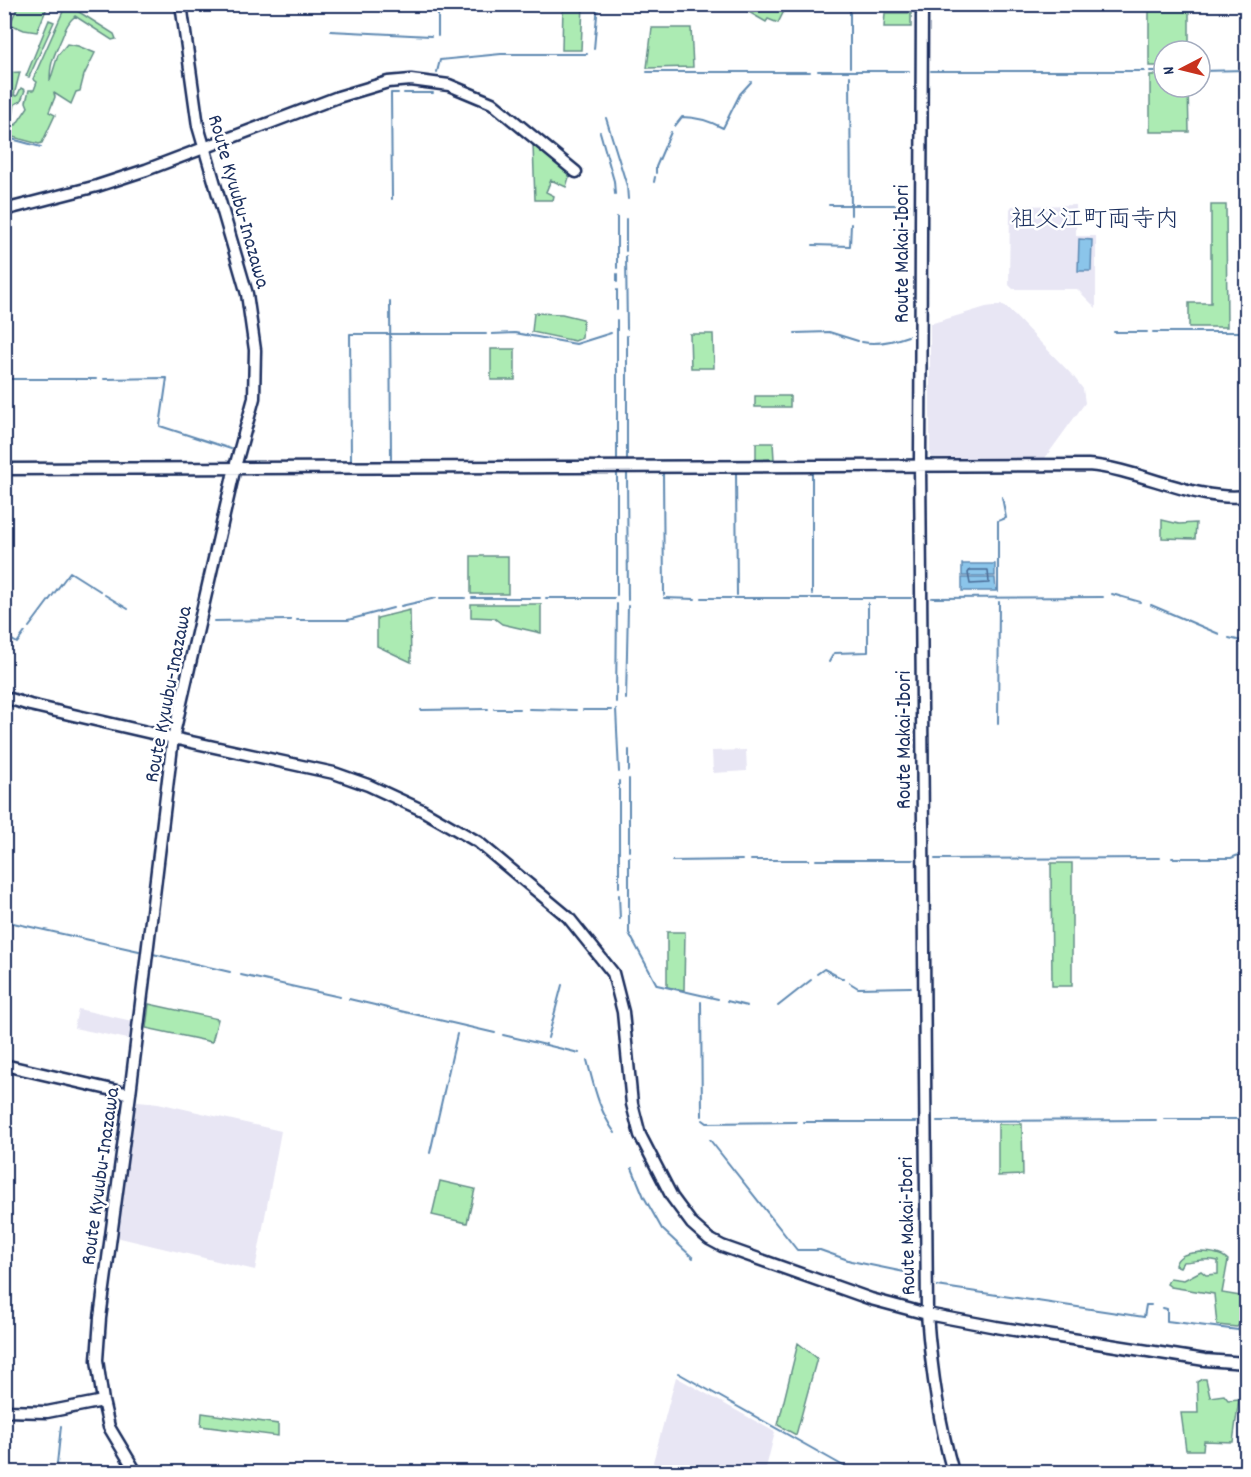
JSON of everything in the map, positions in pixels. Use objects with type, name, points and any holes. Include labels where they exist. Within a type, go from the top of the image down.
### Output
[{"type":"street","name":"Route Kyuubu-Inazawa","points":[[136,1473],[109,1426],[103,1401],[97,1360],[100,1318],[173,738],[235,467],[254,398],[255,350],[247,294],[194,105],[181,4]]},
{"type":"street","name":"Route Makai-Ibori","points":[[922,4],[920,464],[927,1314],[931,1371],[938,1412],[953,1473]]},
{"type":"street","points":[[4,210],[97,186],[205,149],[338,97],[388,82],[431,81],[449,85],[492,103],[576,172]]},
{"type":"street","points":[[4,469],[920,464],[1104,466],[1198,491],[1236,497],[1246,496]]},
{"type":"street","points":[[4,697],[173,738],[334,773],[368,784],[431,814],[478,842],[568,917],[613,973],[623,1012],[630,1088],[640,1135],[672,1197],[692,1224],[709,1239],[722,1246],[871,1299],[927,1314],[1205,1360],[1246,1363]]},
{"type":"street","points":[[4,1065],[130,1094]]},
{"type":"street","points":[[4,1411],[47,1412],[103,1401]]},
{"type":"shaded area","points":[[1076,205],[1076,236],[1096,236],[1096,308],[1077,289],[1013,289],[1009,285],[1010,209],[1012,206]]},
{"type":"shaded area","points":[[1001,305],[1007,308],[1074,377],[1083,389],[1085,403],[1045,458],[932,458],[930,456],[930,324],[986,307]]},
{"type":"shaded area","points":[[746,750],[747,771],[713,773],[712,751]]},
{"type":"shaded area","points":[[78,1009],[132,1021],[128,1039],[74,1028]]},
{"type":"shaded area","points":[[138,1101],[158,1103],[281,1131],[255,1270],[120,1238],[118,1235]]},
{"type":"shaded area","points":[[676,1377],[775,1432],[765,1472],[679,1472],[654,1464]]},
{"type":"green space","points":[[19,4],[48,5],[37,32],[10,24]]},
{"type":"green space","points":[[68,5],[114,34],[116,39],[112,40],[75,16],[67,26],[54,57],[50,81],[58,55],[67,44],[78,46],[95,53],[84,75],[80,91],[76,92],[71,104],[54,93],[55,97],[49,112],[55,115],[42,143],[5,135],[5,73],[20,72],[14,95],[17,96],[21,88],[25,90],[21,101],[15,104],[12,123],[16,125],[28,107],[26,102],[29,90],[34,90],[37,82],[33,79],[65,7]]},
{"type":"green space","points":[[563,5],[583,5],[581,50],[562,50]]},
{"type":"green space","points":[[748,5],[754,5],[760,10],[763,5],[787,5],[778,23],[768,19],[766,22],[747,11]]},
{"type":"green space","points":[[1149,5],[1189,5],[1189,39],[1152,39],[1152,66],[1149,66]]},
{"type":"green space","points":[[885,13],[911,13],[911,27],[884,27]]},
{"type":"green space","points":[[49,20],[54,22],[29,77],[26,76]]},
{"type":"green space","points":[[652,28],[691,28],[693,67],[647,68]]},
{"type":"green space","points":[[1150,75],[1152,75],[1152,99],[1188,99],[1189,132],[1150,132]]},
{"type":"green space","points":[[533,145],[570,174],[566,187],[551,180],[546,192],[554,196],[553,200],[535,200]]},
{"type":"green space","points":[[1211,205],[1226,205],[1227,327],[1189,327],[1189,303],[1211,303]]},
{"type":"green space","points":[[534,313],[562,314],[583,319],[582,338],[575,341],[532,332]]},
{"type":"green space","points":[[690,334],[713,334],[714,368],[691,368]]},
{"type":"green space","points":[[491,349],[515,349],[515,380],[491,380]]},
{"type":"green space","points":[[755,396],[790,396],[790,407],[755,407]]},
{"type":"green space","points":[[756,443],[773,443],[774,459],[756,460]]},
{"type":"green space","points":[[1162,520],[1179,524],[1196,523],[1195,539],[1162,538]]},
{"type":"green space","points":[[471,556],[508,556],[508,594],[471,594]]},
{"type":"green space","points":[[471,604],[541,604],[541,633],[502,624],[494,618],[471,617]]},
{"type":"green space","points":[[410,610],[411,662],[377,646],[377,618]]},
{"type":"green space","points":[[1051,863],[1072,863],[1072,986],[1052,986]]},
{"type":"green space","points":[[667,932],[685,932],[684,990],[667,987]]},
{"type":"green space","points":[[149,1004],[218,1019],[212,1042],[146,1028]]},
{"type":"green space","points":[[998,1124],[1022,1124],[1023,1175],[998,1176]]},
{"type":"green space","points":[[440,1181],[475,1189],[467,1223],[432,1215]]},
{"type":"green space","points":[[1200,1252],[1219,1254],[1228,1260],[1222,1293],[1246,1297],[1246,1316],[1237,1327],[1217,1325],[1214,1294],[1171,1287],[1167,1284],[1170,1278],[1184,1280],[1201,1271],[1206,1275],[1218,1274],[1218,1261],[1183,1262],[1180,1267],[1175,1265],[1182,1256]]},
{"type":"green space","points":[[798,1343],[817,1358],[796,1435],[778,1425]]},
{"type":"green space","points":[[1206,1379],[1210,1397],[1224,1395],[1228,1400],[1239,1399],[1233,1442],[1204,1441],[1203,1450],[1186,1450],[1181,1413],[1198,1413],[1197,1382]]},
{"type":"green space","points":[[202,1413],[278,1424],[278,1436],[201,1426]]},
{"type":"water","points":[[1079,239],[1092,240],[1091,271],[1078,271]]},
{"type":"water","points":[[962,564],[995,564],[995,576],[962,576]]},
{"type":"water","points":[[962,578],[995,578],[996,591],[962,591]]},
{"type":"waterway","points":[[438,4],[438,36]]},
{"type":"waterway","points":[[594,49],[598,4]]},
{"type":"waterway","points":[[850,4],[850,67]]},
{"type":"waterway","points":[[330,31],[431,36]]},
{"type":"waterway","points":[[437,72],[440,60],[501,54],[587,54]]},
{"type":"waterway","points":[[1212,71],[1246,70]]},
{"type":"waterway","points":[[818,71],[909,71]]},
{"type":"waterway","points":[[931,71],[1144,71]]},
{"type":"waterway","points":[[647,72],[810,72]]},
{"type":"waterway","points":[[850,76],[851,215]]},
{"type":"waterway","points":[[675,126],[682,117],[688,117],[723,128],[740,94],[751,82]]},
{"type":"waterway","points":[[392,199],[391,93],[398,93]]},
{"type":"waterway","points":[[404,93],[433,93]]},
{"type":"waterway","points":[[606,118],[627,186],[628,199]]},
{"type":"waterway","points":[[600,132],[614,181],[615,194]]},
{"type":"waterway","points":[[656,173],[656,167],[671,132]]},
{"type":"waterway","points":[[4,137],[41,147]]},
{"type":"waterway","points":[[654,182],[655,177]]},
{"type":"waterway","points":[[829,205],[909,205]]},
{"type":"waterway","points":[[617,217],[617,268]]},
{"type":"waterway","points":[[626,219],[626,251]]},
{"type":"waterway","points":[[813,245],[850,246],[851,224]]},
{"type":"waterway","points":[[626,256],[627,329]]},
{"type":"waterway","points":[[617,274],[617,282]]},
{"type":"waterway","points":[[617,290],[617,310]]},
{"type":"waterway","points":[[390,301],[391,459]]},
{"type":"waterway","points":[[617,320],[617,459]]},
{"type":"waterway","points":[[795,333],[829,332],[858,341]]},
{"type":"waterway","points":[[1114,332],[1147,332]]},
{"type":"waterway","points":[[1153,332],[1246,332]]},
{"type":"waterway","points":[[492,334],[515,333],[576,344],[611,333]]},
{"type":"waterway","points":[[351,460],[350,334],[486,334]]},
{"type":"waterway","points":[[627,336],[627,459]]},
{"type":"waterway","points":[[862,342],[885,342],[908,336]]},
{"type":"waterway","points":[[104,379],[167,378],[160,426],[231,449]]},
{"type":"waterway","points":[[4,379],[96,379]]},
{"type":"waterway","points":[[245,462],[298,462]]},
{"type":"waterway","points":[[304,462],[312,462]]},
{"type":"waterway","points":[[318,462],[345,462]]},
{"type":"waterway","points":[[736,471],[737,595]]},
{"type":"waterway","points":[[812,471],[812,594]]},
{"type":"waterway","points":[[627,472],[628,600]]},
{"type":"waterway","points":[[663,472],[664,595]]},
{"type":"waterway","points":[[617,473],[617,595]]},
{"type":"waterway","points":[[998,592],[998,521],[1006,518],[1002,497]]},
{"type":"waterway","points":[[29,627],[70,572],[100,591]]},
{"type":"waterway","points":[[1112,594],[1140,602]]},
{"type":"waterway","points":[[105,595],[128,609]]},
{"type":"waterway","points":[[932,598],[1103,597]]},
{"type":"waterway","points":[[401,606],[436,598]]},
{"type":"waterway","points":[[440,598],[465,598]]},
{"type":"waterway","points":[[472,598],[540,598]]},
{"type":"waterway","points":[[546,598],[614,598]]},
{"type":"waterway","points":[[664,598],[695,599]]},
{"type":"waterway","points":[[702,598],[911,598]]},
{"type":"waterway","points":[[998,724],[999,602]]},
{"type":"waterway","points":[[829,662],[834,653],[868,652],[868,603]]},
{"type":"waterway","points":[[616,702],[617,604]]},
{"type":"waterway","points":[[1151,605],[1219,634]]},
{"type":"waterway","points":[[626,699],[628,606]]},
{"type":"waterway","points":[[297,620],[348,620],[393,608]]},
{"type":"waterway","points":[[214,621],[291,620]]},
{"type":"waterway","points":[[4,635],[17,643],[25,632]]},
{"type":"waterway","points":[[1229,638],[1246,642]]},
{"type":"waterway","points":[[1242,646],[1244,744]]},
{"type":"waterway","points":[[421,710],[488,709]]},
{"type":"waterway","points":[[494,709],[519,709]]},
{"type":"waterway","points":[[529,709],[576,710]]},
{"type":"waterway","points":[[616,709],[619,772]]},
{"type":"waterway","points":[[583,710],[611,710]]},
{"type":"waterway","points":[[629,750],[629,771]]},
{"type":"waterway","points":[[629,779],[629,851]]},
{"type":"waterway","points":[[619,781],[619,887]]},
{"type":"waterway","points":[[1172,858],[1231,858],[1246,852]]},
{"type":"waterway","points":[[629,857],[629,933],[657,985],[718,999]]},
{"type":"waterway","points":[[935,859],[1160,858]]},
{"type":"waterway","points":[[672,861],[742,860]]},
{"type":"waterway","points":[[751,860],[809,860]]},
{"type":"waterway","points":[[816,860],[913,860]]},
{"type":"waterway","points":[[619,895],[620,919]]},
{"type":"waterway","points":[[4,921],[139,951]]},
{"type":"waterway","points":[[153,954],[230,972]]},
{"type":"waterway","points":[[817,974],[824,969],[843,979]]},
{"type":"waterway","points":[[241,975],[340,997]]},
{"type":"waterway","points":[[778,1006],[811,980]]},
{"type":"waterway","points":[[850,983],[858,988],[911,987]]},
{"type":"waterway","points":[[548,1038],[562,985]]},
{"type":"waterway","points":[[4,991],[11,992],[7,1013]]},
{"type":"waterway","points":[[349,999],[495,1033]]},
{"type":"waterway","points":[[727,1001],[747,1006]]},
{"type":"waterway","points":[[701,1002],[702,1116]]},
{"type":"waterway","points":[[430,1153],[457,1034]]},
{"type":"waterway","points":[[503,1035],[546,1044]]},
{"type":"waterway","points":[[546,1045],[579,1053]]},
{"type":"waterway","points":[[587,1060],[601,1107],[615,1133]]},
{"type":"waterway","points":[[1164,1119],[1246,1119]]},
{"type":"waterway","points":[[703,1120],[707,1123],[796,1122]]},
{"type":"waterway","points":[[937,1121],[1156,1120]]},
{"type":"waterway","points":[[804,1122],[916,1122]]},
{"type":"waterway","points":[[710,1140],[797,1250],[820,1250],[851,1261],[914,1274]]},
{"type":"waterway","points":[[632,1168],[644,1197],[662,1229],[693,1258]]},
{"type":"waterway","points":[[937,1286],[1144,1317],[1146,1305],[1151,1305]]},
{"type":"waterway","points":[[1163,1308],[1167,1309],[1167,1321],[1238,1330],[1246,1320]]},
{"type":"waterway","points":[[678,1373],[847,1468],[860,1472]]},
{"type":"waterway","points":[[57,1464],[61,1426]]},
{"type":"district","name":"祖父江町両寺内","points":[[1095,218]]}]
